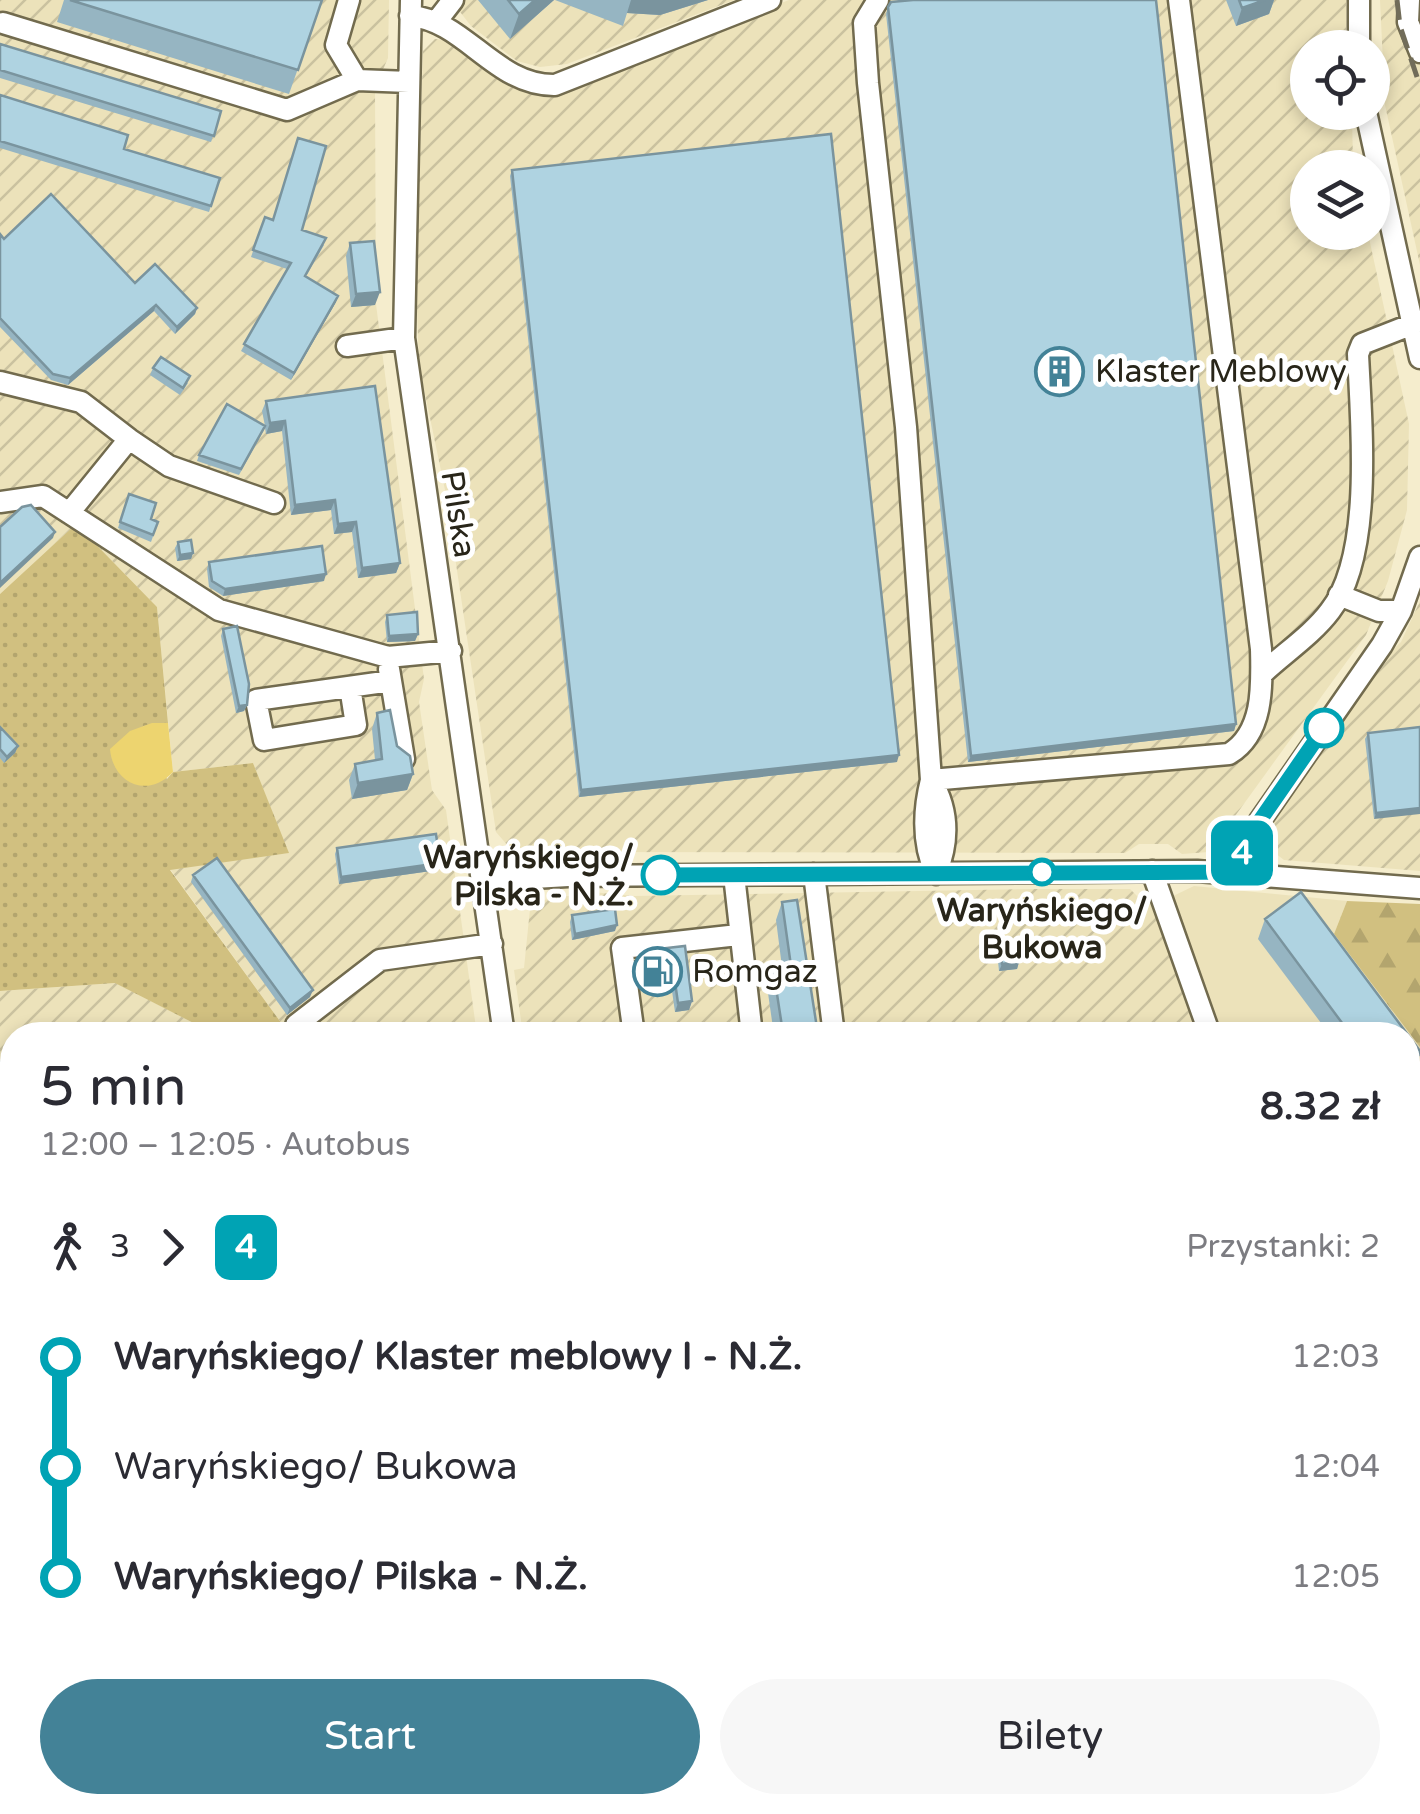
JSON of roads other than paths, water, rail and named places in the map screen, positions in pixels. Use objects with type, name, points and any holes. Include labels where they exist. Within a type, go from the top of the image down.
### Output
[{"type":"street","points":[[349,0],[336,44],[357,80]]},
{"type":"street","points":[[436,22],[453,0]]},
{"type":"street","points":[[410,8],[505,72],[532,84],[555,85],[770,0]]},
{"type":"street","points":[[878,0],[864,23],[906,427],[931,780],[945,804],[943,856],[936,874]]},
{"type":"street","points":[[931,780],[1228,754],[1244,744],[1252,731],[1262,674],[1179,0]]},
{"type":"street","points":[[1359,0],[1359,30]]},
{"type":"street","points":[[1409,0],[1408,22],[1420,52]]},
{"type":"street","name":"Pilska","points":[[410,8],[404,338],[502,1022]]},
{"type":"street","points":[[3,23],[287,110],[357,80],[409,82]]},
{"type":"street","points":[[1370,130],[1420,358]]},
{"type":"street","points":[[1262,674],[1330,612],[1339,595],[1355,542],[1364,471],[1358,354],[1362,344],[1413,324]]},
{"type":"street","points":[[347,346],[404,338]]},
{"type":"street","points":[[0,382],[81,402],[169,466],[274,503]]},
{"type":"street","points":[[69,513],[129,439]]},
{"type":"street","points":[[0,502],[43,496],[219,610],[388,657],[451,650]]},
{"type":"street","points":[[1244,872],[1241,848],[1370,664],[1415,589],[1420,558]]},
{"type":"street","points":[[1339,595],[1379,611],[1401,611]]},
{"type":"street","points":[[388,657],[404,759]]},
{"type":"street","points":[[350,686],[356,725],[264,740],[256,700],[350,686],[391,680]]},
{"type":"street","points":[[1152,871],[1205,1022]]},
{"type":"street","points":[[484,881],[568,876],[1152,871],[1244,872],[1362,886],[1420,888]]},
{"type":"street","points":[[814,874],[832,1022]]},
{"type":"street","points":[[734,875],[750,1022]]},
{"type":"street","points":[[632,1022],[622,948],[738,935]]},
{"type":"street","points":[[300,1022],[380,960],[492,944]]},
{"type":"railway","points":[[1397,0],[1400,26],[1420,86]]},
{"type":"place","name":"Klaster Meblowy","points":[[1060,371]]},
{"type":"place","name":"Waryńskiego/ Bukowa","points":[[1042,872]]},
{"type":"place","name":"Waryńskiego/ Pilska - N.Ż.","points":[[661,875]]},
{"type":"place","name":"Romgaz","points":[[657,971]]}]
